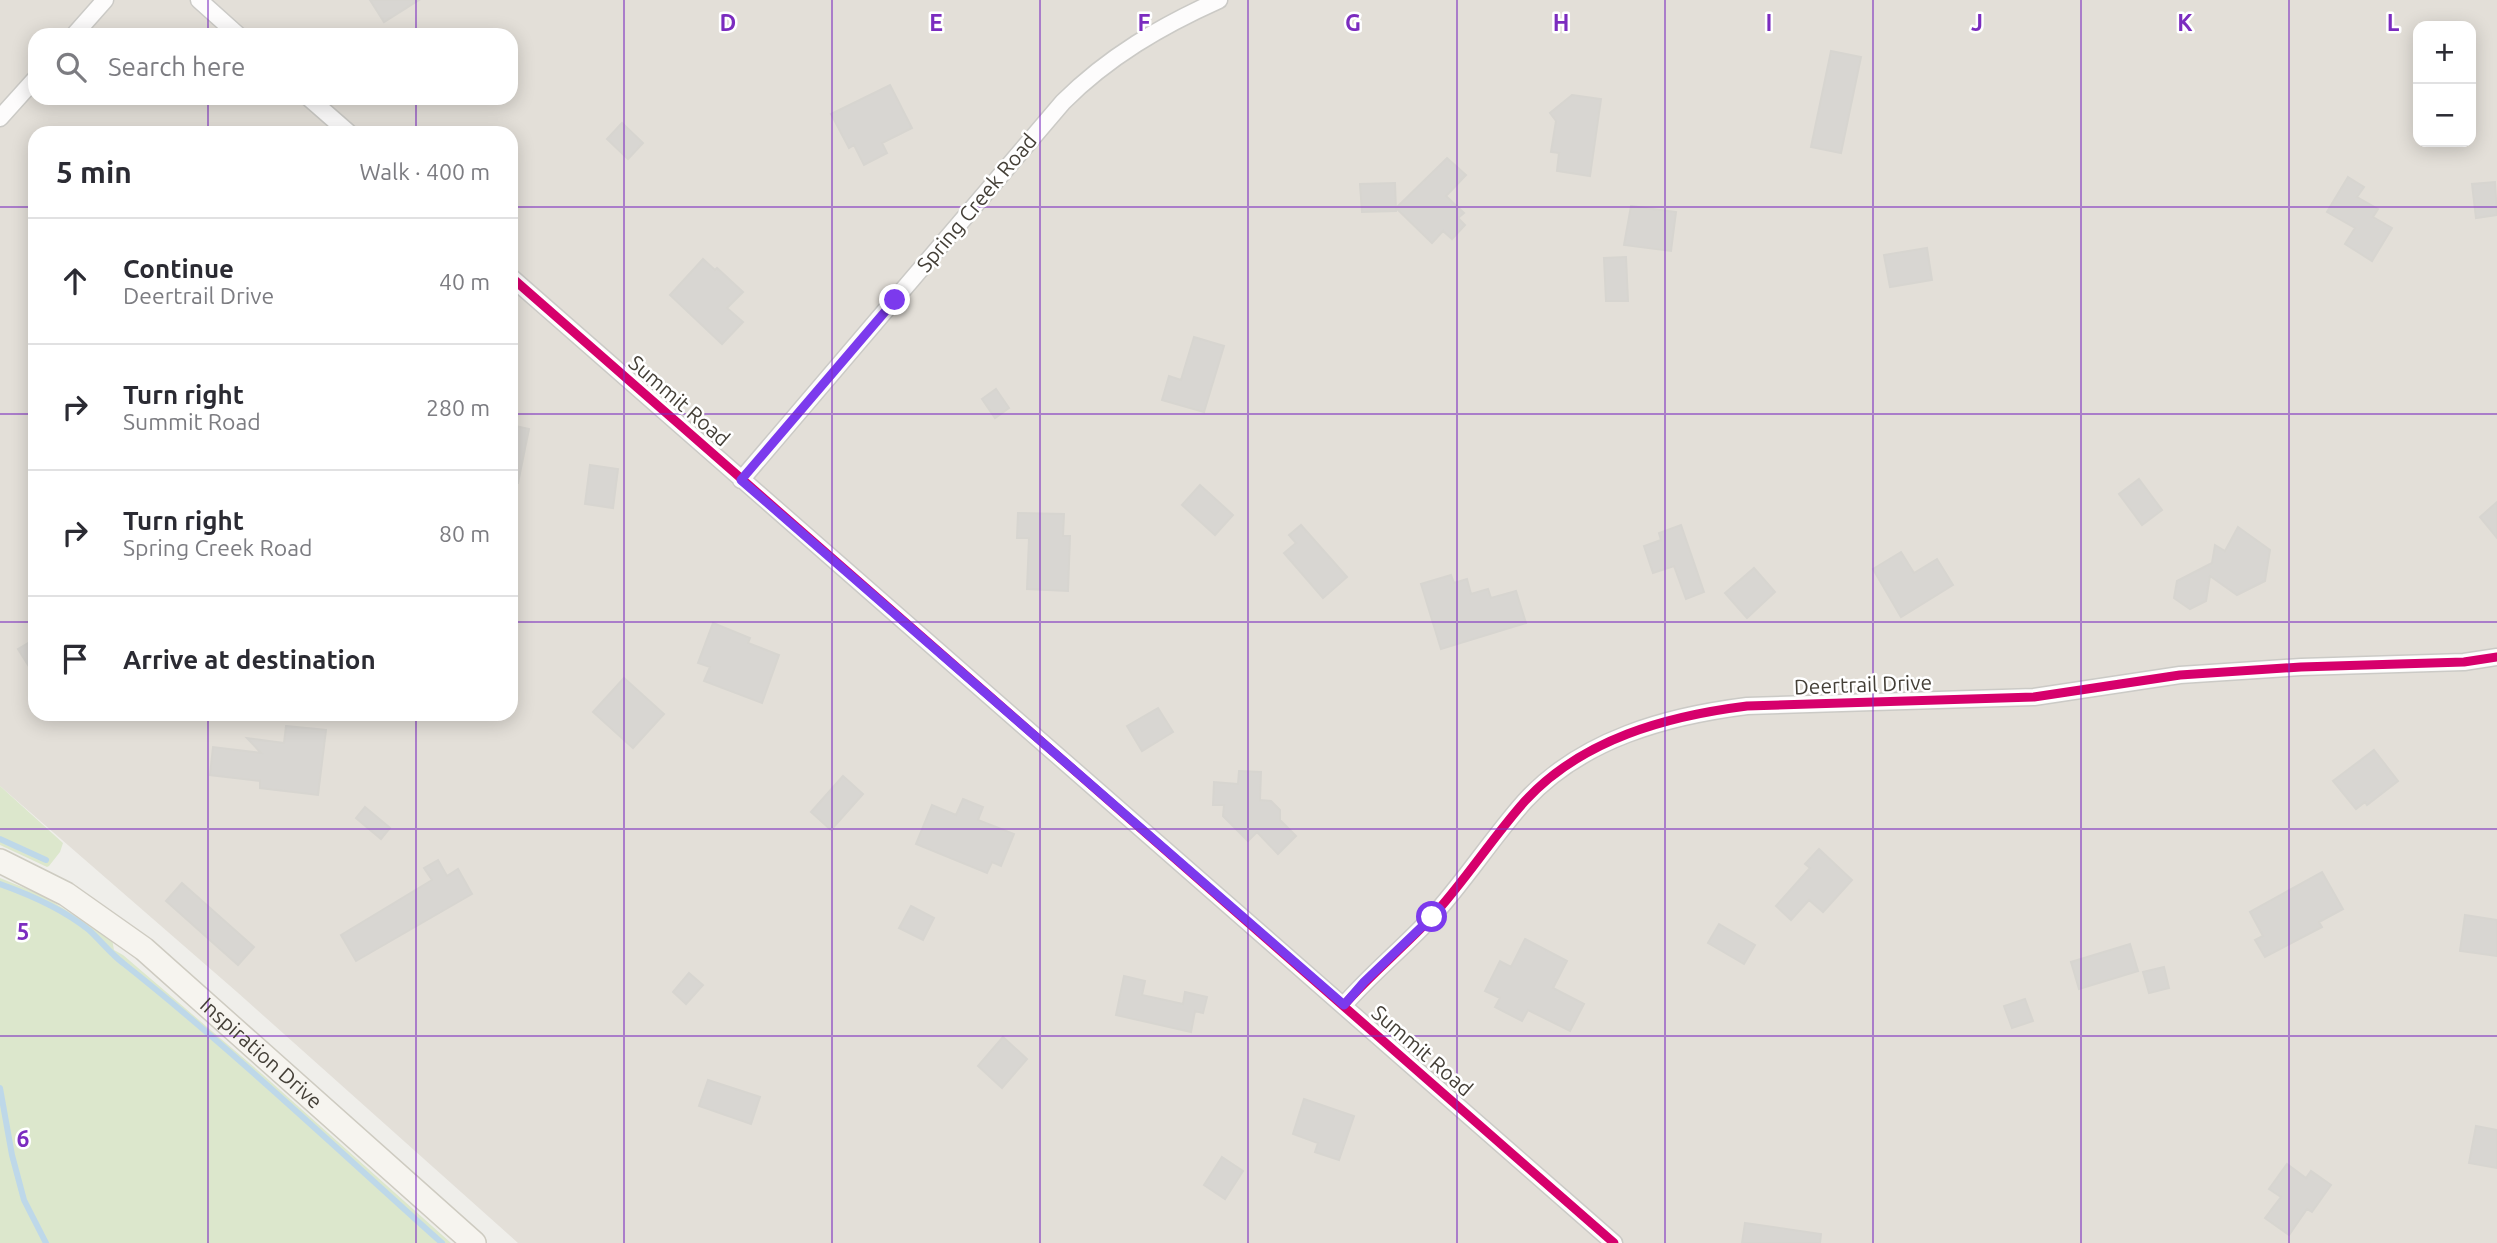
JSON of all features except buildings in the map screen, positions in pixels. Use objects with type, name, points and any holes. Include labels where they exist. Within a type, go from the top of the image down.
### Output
[{"type":"main road","name":"Inspiration Drive","points":[[0,861],[38,878],[144,948],[474,1243]]},
{"type":"street","points":[[80,28],[105,0]]},
{"type":"street","points":[[199,0],[230,28]]},
{"type":"street","name":"Spring Creek Road","points":[[741,480],[1063,102],[1099,68],[1127,49],[1163,26],[1219,0]]},
{"type":"street","points":[[0,118],[28,87]]},
{"type":"street","points":[[317,105],[341,126]]},
{"type":"street","name":"Summit Road","points":[[518,283],[1615,1243]]},
{"type":"street","name":"Deertrail Drive","points":[[1344,1005],[1364,982],[1432,917],[1527,800],[1552,777],[1608,743],[1668,720],[1747,706],[2034,696],[2180,675],[2301,667],[2464,662],[2497,657]]},
{"type":"shaded area","points":[[0,0],[2497,0],[2497,1243],[518,1243],[237,992],[0,786]]},
{"type":"green space","points":[[0,786],[63,843],[60,852],[49,866],[0,845]]},
{"type":"green space","points":[[0,878],[42,895],[112,939],[114,950],[262,1074],[451,1243],[0,1243]]},
{"type":"waterway","points":[[0,839],[46,860]]},
{"type":"waterway","points":[[0,884],[46,903],[89,930],[119,959],[245,1065],[442,1243]]},
{"type":"waterway","points":[[0,1088],[12,1155],[24,1200],[46,1243]]},
{"type":"cycle path","points":[[518,283],[1614,1243]]},
{"type":"cycle path","points":[[1344,1005],[1431,918],[1513,815],[1548,780],[1572,761],[1599,746],[1657,724],[1747,706],[2034,697],[2180,675],[2301,667],[2464,662],[2497,657]]},
{"type":"route","points":[[895,300],[741,480],[1344,1005],[1364,982],[1432,917]]}]
